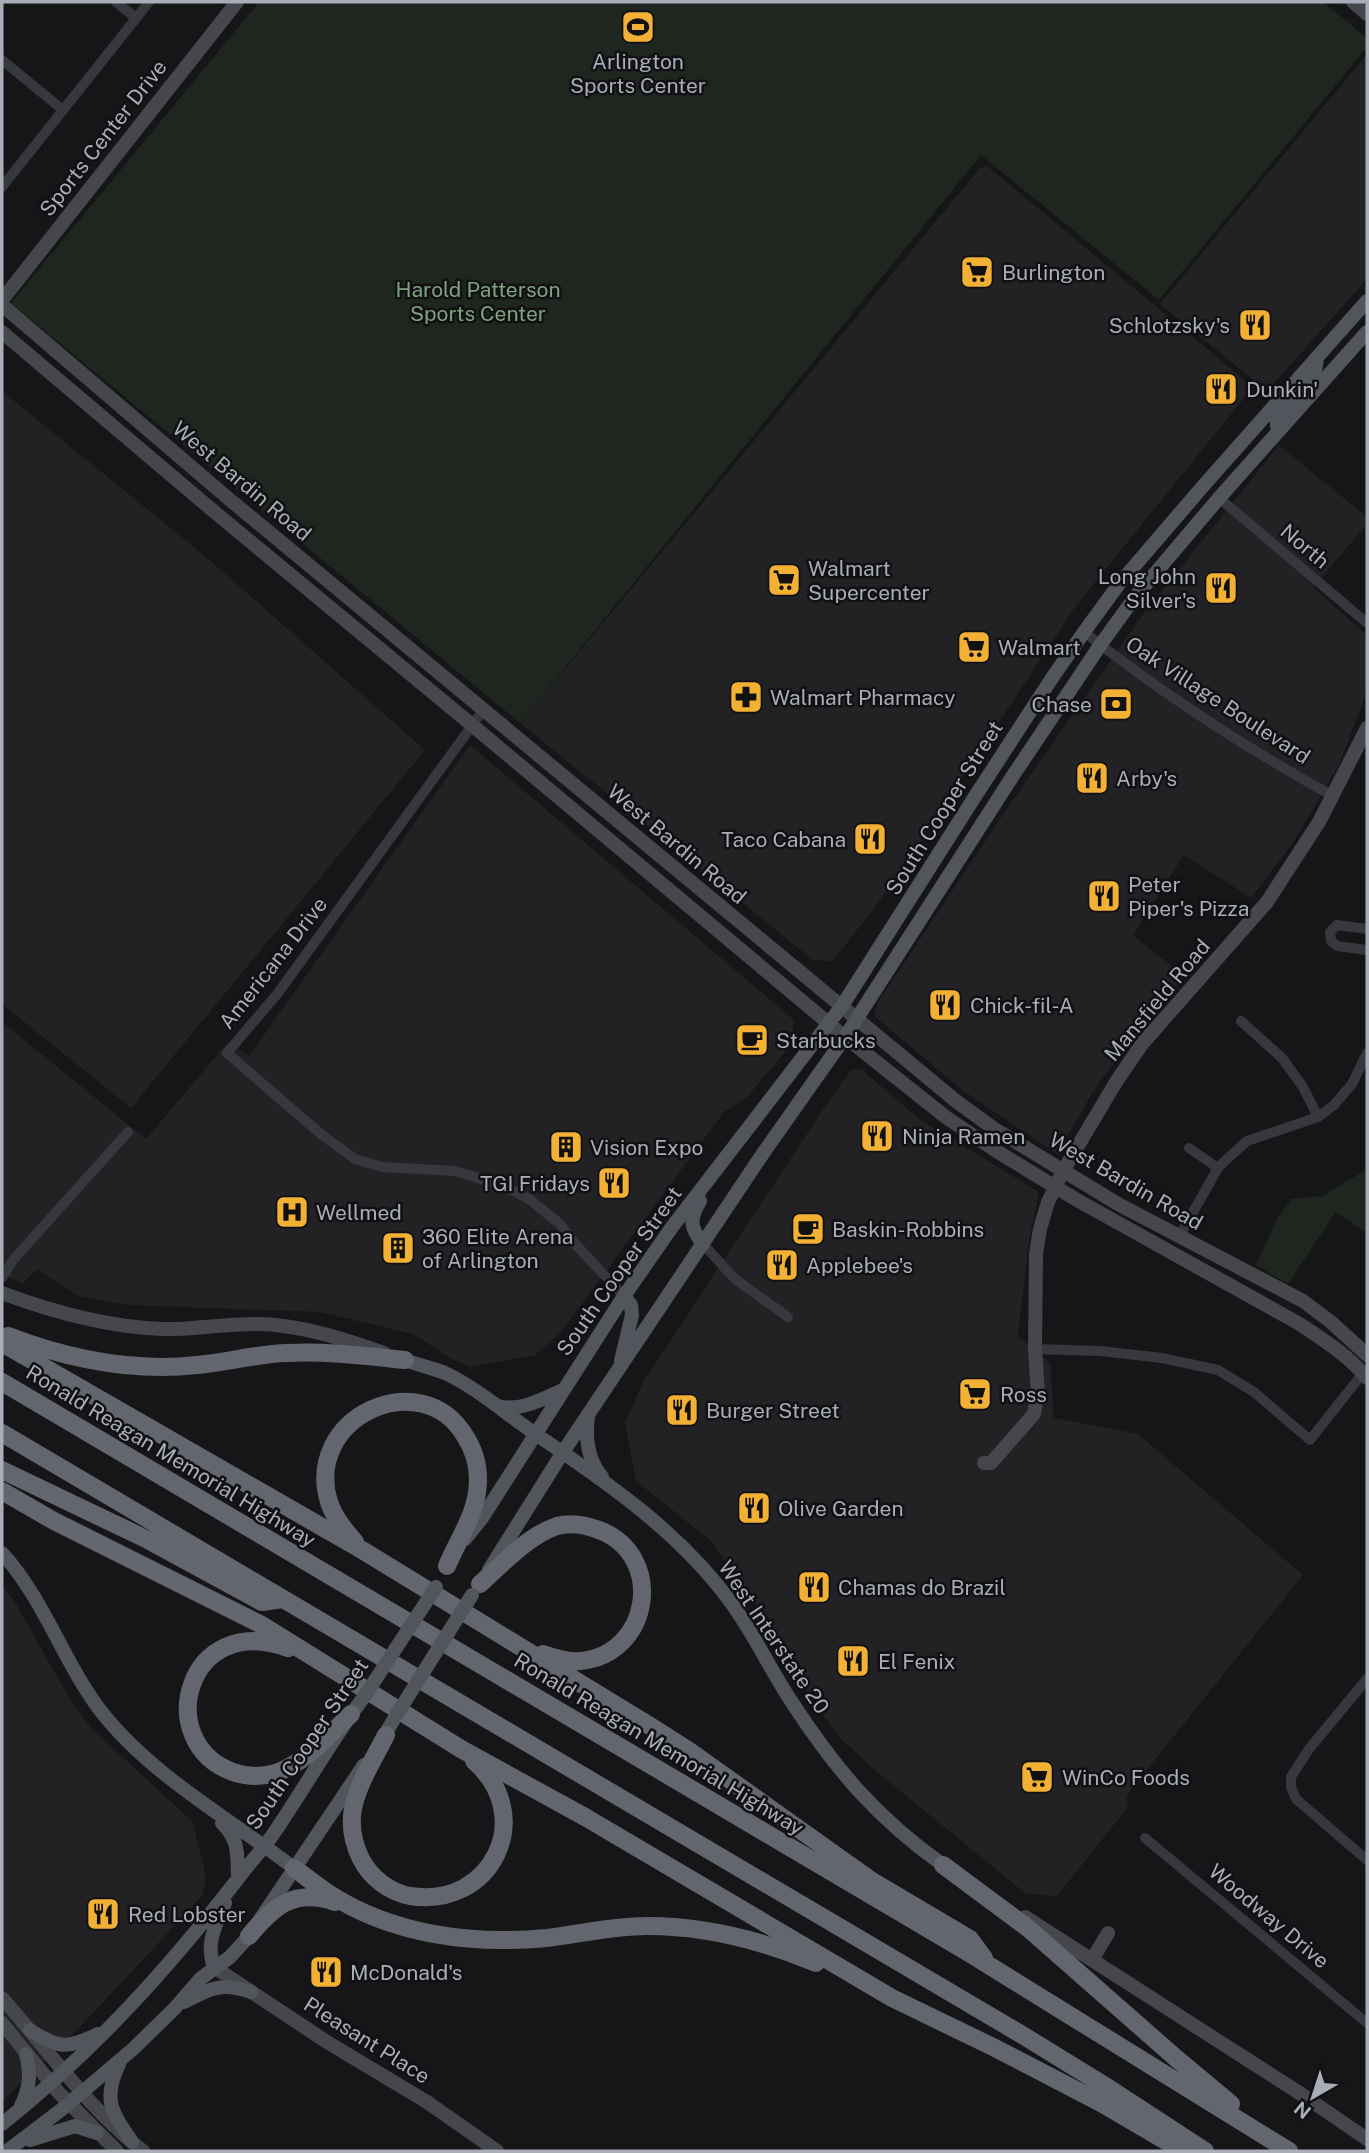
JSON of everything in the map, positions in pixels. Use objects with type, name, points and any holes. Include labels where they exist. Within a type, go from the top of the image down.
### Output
[{"type":"highway","points":[[2,1334],[35,1347],[116,1365],[196,1366],[283,1353],[314,1352],[405,1360]]},
{"type":"highway","points":[[2,1343],[362,1550],[669,1738],[872,1881],[970,1939],[990,1966]]},
{"type":"highway","name":"Ronald Reagan Memorial Highway","points":[[2,1382],[990,1966],[1286,2149]]},
{"type":"highway","points":[[362,1550],[338,1521],[330,1505],[326,1469],[331,1450],[344,1429],[357,1416],[384,1404],[418,1404],[442,1413],[461,1429],[477,1460],[476,1500],[447,1566]]},
{"type":"highway","points":[[2,1433],[1024,2036],[1205,2151]]},
{"type":"highway","points":[[2,1470],[148,1540],[262,1602],[283,1599]]},
{"type":"highway","points":[[2,1492],[54,1521],[260,1624],[461,1749],[595,1822],[892,1998]]},
{"type":"highway","points":[[476,1590],[533,1539],[557,1526],[571,1524],[590,1526],[620,1542],[631,1554],[641,1575],[642,1599],[633,1628],[625,1639],[596,1657],[580,1661],[560,1660],[533,1651],[496,1632]]},
{"type":"highway","points":[[337,1672],[285,1647],[268,1642],[254,1640],[221,1648],[209,1657],[192,1685],[188,1702],[192,1731],[198,1745],[220,1767],[255,1776],[274,1773],[298,1761],[351,1714]]},
{"type":"highway","points":[[386,1734],[355,1798],[352,1832],[366,1868],[382,1885],[401,1894],[429,1899],[460,1891],[473,1883],[497,1855],[503,1837],[502,1802],[494,1784],[481,1767],[461,1749]]},
{"type":"highway","points":[[943,1865],[1046,1943],[1177,2059],[1286,2149]]},
{"type":"highway","points":[[294,1868],[330,1894],[360,1910]]},
{"type":"highway","points":[[249,1936],[270,1912],[285,1903],[300,1898],[324,1898],[440,1936],[469,1940],[503,1941],[645,1926],[701,1929],[752,1939],[823,1965],[993,2047],[1101,2103],[1183,2151]]},
{"type":"main road","name":"Sports Center Drive","points":[[2,302],[237,2]]},
{"type":"main road","points":[[1353,2],[1367,14]]},
{"type":"main road","name":"South Cooper Street","points":[[11,2148],[60,2094],[65,2072],[112,2027],[163,1970],[265,1846],[624,1296],[672,1227],[830,1024],[981,788],[1119,584],[1367,301]]},
{"type":"main road","name":"West Bardin Road","points":[[2,302],[229,499],[956,1101],[993,1128],[1118,1204],[1303,1301],[1367,1354]]},
{"type":"main road","name":"West Bardin Road","points":[[2,332],[845,1037],[959,1128],[1055,1186],[1298,1323],[1333,1347],[1365,1375]]},
{"type":"main road","name":"South Cooper Street","points":[[2,2124],[18,2111],[60,2094],[82,2092],[153,2031],[200,1979],[230,1957],[249,1936],[386,1734],[563,1452],[764,1152],[857,1019],[1063,698],[1135,597],[1367,332]]},
{"type":"main road","points":[[1279,430],[1276,426],[1277,420],[1314,377],[1317,358]]},
{"type":"main road","points":[[1221,496],[1227,478],[1253,447],[1255,442],[1249,435]]},
{"type":"main road","points":[[217,514],[229,499]]},
{"type":"main road","name":"Mansfield Road","points":[[984,1463],[991,1462],[1034,1414],[1038,1394],[1035,1349],[1036,1254],[1040,1229],[1055,1186],[1116,1082],[1142,1044],[1267,902],[1302,850],[1367,728]]},
{"type":"main road","points":[[645,870],[657,854]]},
{"type":"main road","points":[[703,1244],[692,1225],[694,1211],[724,1160]]},
{"type":"main road","name":"West Interstate 20","points":[[2,1293],[46,1309],[98,1321],[163,1329],[259,1324],[288,1327],[346,1340],[444,1373],[468,1386],[563,1452],[681,1545],[732,1604],[791,1701],[848,1781],[910,1841],[1367,2139]]},
{"type":"main road","points":[[619,1369],[632,1315],[631,1305],[624,1296]]},
{"type":"main road","points":[[494,1405],[504,1408],[524,1406],[563,1391]]},
{"type":"main road","points":[[589,1414],[588,1449],[595,1468],[609,1487]]},
{"type":"main road","points":[[2,1553],[25,1581],[79,1678],[101,1711],[125,1738],[199,1800],[232,1833],[236,1843],[235,1883],[213,1932],[210,1955],[214,1967]]},
{"type":"main road","points":[[199,1800],[294,1868]]},
{"type":"main road","points":[[1092,1960],[1108,1933]]},
{"type":"main road","name":"Pleasant Place","points":[[214,1967],[327,2042],[427,2102],[497,2151]]},
{"type":"main road","points":[[177,2006],[215,1987],[236,1987],[251,1993]]},
{"type":"main road","points":[[2,1998],[101,2114],[137,2147]]},
{"type":"main road","points":[[2,2023],[60,2094],[117,2151]]},
{"type":"main road","points":[[30,2030],[49,2042],[62,2045],[78,2044],[112,2027]]},
{"type":"main road","points":[[18,2111],[30,2083],[26,2054]]},
{"type":"main road","points":[[120,2060],[110,2091],[110,2106],[137,2147]]},
{"type":"main road","points":[[11,2148],[68,2127],[75,2126],[97,2133]]},
{"type":"street","points":[[116,2],[136,18]]},
{"type":"street","points":[[2,187],[149,2]]},
{"type":"street","points":[[2,60],[63,110]]},
{"type":"street","name":"North","points":[[1221,496],[1367,623]]},
{"type":"street","name":"Oak Village Boulevard","points":[[1084,632],[1164,693],[1238,742],[1333,796]]},
{"type":"street","name":"Americana Drive","points":[[484,709],[278,993],[227,1053],[322,1135],[355,1159],[382,1167],[455,1171],[504,1186],[529,1199],[560,1224],[624,1296]]},
{"type":"street","points":[[1367,929],[1337,925],[1330,932],[1331,941],[1337,946],[1367,950]]},
{"type":"street","points":[[1241,1021],[1282,1058],[1303,1087],[1318,1117]]},
{"type":"street","points":[[1179,1237],[1218,1168],[1247,1141],[1318,1117],[1334,1105],[1352,1084],[1367,1053]]},
{"type":"street","points":[[2,1278],[13,1260],[128,1132]]},
{"type":"street","points":[[1189,1147],[1218,1168]]},
{"type":"street","points":[[703,1244],[735,1279],[788,1317]]},
{"type":"street","points":[[1035,1349],[1100,1351],[1162,1358],[1218,1370],[1254,1392],[1310,1440],[1365,1375]]},
{"type":"street","points":[[1367,1679],[1309,1749],[1291,1777],[1292,1791],[1296,1799],[1367,1860]]},
{"type":"street","name":"Woodway Drive","points":[[1145,1838],[1367,2023]]},
{"type":"shaded area","points":[[1367,54],[1367,279],[1267,391],[1160,304]]},
{"type":"shaded area","points":[[987,166],[1253,387],[1075,607],[893,883],[833,961],[813,960],[520,723],[980,168]]},
{"type":"shaded area","points":[[2,391],[205,556],[425,750],[131,1108],[2,1004]]},
{"type":"shaded area","points":[[1279,445],[1367,517],[1367,524],[1313,588],[1367,635],[1367,691],[1339,765],[1292,844],[1251,898],[1184,855],[1133,935],[1185,977],[1126,1046],[1093,1092],[1057,1154],[962,1090],[880,1021],[874,1015],[878,1002],[1008,807],[1141,617]]},
{"type":"shaded area","points":[[470,745],[794,1020],[793,1036],[786,1051],[747,1097],[724,1112],[561,1332],[535,1355],[471,1367],[452,1359],[413,1334],[320,1312],[127,1305],[78,1296],[37,1269],[23,1283],[2,1275],[2,1022],[146,1139],[228,1042],[249,1056]]},
{"type":"shaded area","points":[[861,1069],[919,1119],[1039,1192],[1029,1240],[1018,1336],[1050,1363],[1054,1418],[1138,1434],[1303,1575],[1126,1796],[1128,1807],[1057,1896],[1026,1894],[876,1771],[840,1738],[790,1668],[759,1610],[711,1541],[636,1481],[625,1423],[643,1382],[828,1102],[851,1070]]},
{"type":"shaded area","points":[[2,1585],[15,1602],[68,1696],[91,1728],[193,1822],[206,1878],[202,1895],[182,1918],[79,2028],[2,2101]]},
{"type":"green space","name":"Harold Patterson Sports Center","points":[[259,2],[1323,2],[1367,38],[1367,47],[1159,300],[981,155],[520,723],[11,303]]},
{"type":"green space","points":[[1367,1169],[1367,1233],[1336,1212],[1288,1284],[1256,1265],[1277,1219],[1291,1199],[1323,1196]]},
{"type":"place","name":"Arlington Sports Center","points":[[638,27]]},
{"type":"place","name":"Burlington","points":[[977,272]]},
{"type":"place","name":"Schlotzsky's","points":[[1255,325]]},
{"type":"place","name":"Dunkin'","points":[[1221,389]]},
{"type":"place","name":"Walmart Supercenter","points":[[784,580]]},
{"type":"place","name":"Long John Silver's","points":[[1221,588]]},
{"type":"place","name":"Walmart","points":[[974,647]]},
{"type":"place","name":"Walmart Pharmacy","points":[[746,697]]},
{"type":"place","name":"Chase","points":[[1116,704]]},
{"type":"place","name":"Arby's","points":[[1092,778]]},
{"type":"place","name":"Taco Cabana","points":[[870,839]]},
{"type":"place","name":"Peter Piper's Pizza","points":[[1104,896]]},
{"type":"place","name":"Chick-fil-A","points":[[945,1005]]},
{"type":"place","name":"Starbucks","points":[[752,1040]]},
{"type":"place","name":"Ninja Ramen","points":[[877,1136]]},
{"type":"place","name":"Vision Expo","points":[[566,1147]]},
{"type":"place","name":"TGI Fridays","points":[[614,1183]]},
{"type":"place","name":"Wellmed","points":[[292,1212]]},
{"type":"place","name":"Baskin-Robbins","points":[[808,1229]]},
{"type":"place","name":"360 Elite Arena of Arlington","points":[[398,1248]]},
{"type":"place","name":"Applebee's","points":[[782,1265]]},
{"type":"place","name":"Ross","points":[[975,1394]]},
{"type":"place","name":"Burger Street","points":[[682,1410]]},
{"type":"place","name":"Olive Garden","points":[[754,1508]]},
{"type":"place","name":"Chamas do Brazil","points":[[814,1587]]},
{"type":"place","name":"El Fenix","points":[[853,1661]]},
{"type":"place","name":"WinCo Foods","points":[[1037,1777]]},
{"type":"place","name":"Red Lobster","points":[[103,1914]]},
{"type":"place","name":"McDonald's","points":[[326,1972]]}]
